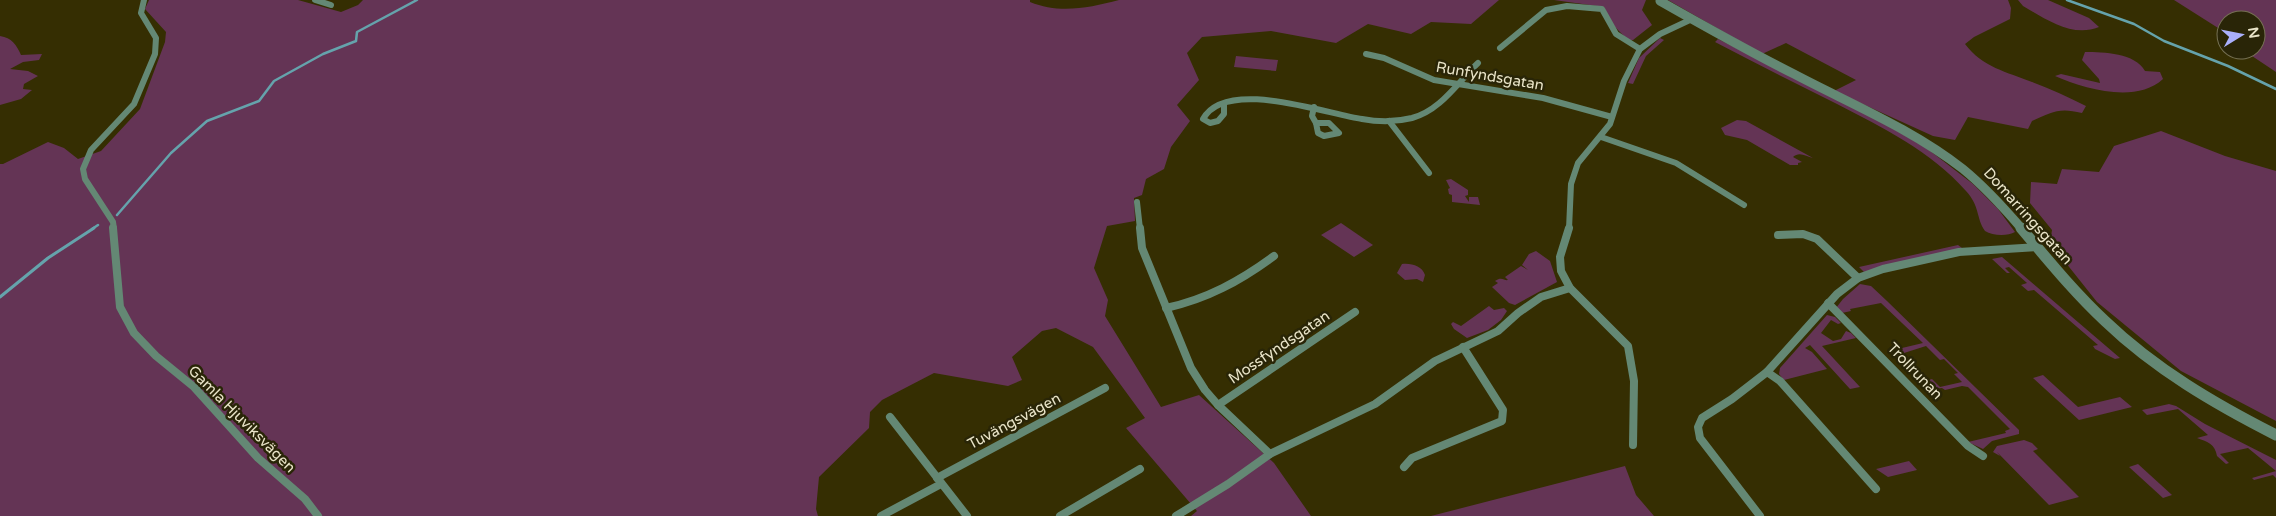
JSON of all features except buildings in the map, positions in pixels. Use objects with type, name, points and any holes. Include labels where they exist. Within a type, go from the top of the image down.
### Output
[{"type":"street","name":"Gamla Hjuviksvägen","points":[[144,0],[141,13],[156,38],[155,54],[134,104],[91,150],[83,169],[85,179],[113,222],[120,306],[134,333],[156,356],[194,387],[258,458],[305,499],[318,516]]},
{"type":"street","points":[[315,0],[331,5]]},
{"type":"street","name":"Domarringsgatan","points":[[1659,0],[1780,67],[1903,130],[1932,147],[1990,192],[2085,302],[2148,356],[2193,389],[2276,435]]},
{"type":"street","points":[[1500,48],[1546,10],[1567,6],[1602,9],[1605,19],[1621,40],[1640,48]]},
{"type":"street","points":[[1633,445],[1631,353],[1628,346],[1570,288],[1559,264],[1569,230],[1571,184],[1578,163],[1601,137],[1612,117],[1624,81],[1640,48],[1660,34],[1692,19]]},
{"type":"street","name":"Runfyndsgatan","points":[[1366,54],[1384,58],[1422,76],[1458,85],[1543,98],[1612,117]]},
{"type":"street","points":[[1224,104],[1247,99],[1274,99],[1355,118],[1389,121],[1412,118],[1441,104],[1466,73],[1478,63]]},
{"type":"street","points":[[1314,107],[1312,116],[1316,122]]},
{"type":"street","points":[[1389,121],[1429,173]]},
{"type":"street","points":[[1601,137],[1676,163],[1744,206]]},
{"type":"street","points":[[1136,202],[1142,248],[1191,368],[1205,390],[1270,454]]},
{"type":"street","points":[[1778,235],[1794,234],[1811,236],[1817,239],[1858,278]]},
{"type":"street","points":[[1760,516],[1703,444],[1698,428],[1702,418],[1732,399],[1767,372],[1828,303],[1858,278],[1883,269],[1959,252],[1997,248],[2037,248]]},
{"type":"street","points":[[1166,308],[1206,299],[1221,292],[1274,256]]},
{"type":"street","points":[[1176,516],[1228,484],[1270,454],[1375,404],[1435,361],[1498,330],[1541,297],[1570,288]]},
{"type":"street","name":"Trollrunan","points":[[1828,303],[1968,446],[1984,456]]},
{"type":"street","name":"Mossfyndsgatan","points":[[1218,404],[1355,312]]},
{"type":"street","points":[[1404,467],[1412,458],[1502,420],[1504,416],[1463,347]]},
{"type":"street","points":[[1767,372],[1780,381],[1876,490]]},
{"type":"street","name":"Tuvängsvägen","points":[[881,516],[939,481],[1105,388]]},
{"type":"street","points":[[890,417],[967,516]]},
{"type":"street","points":[[1060,516],[1140,469]]},
{"type":"shaded area","points":[[149,0],[298,0],[341,12],[358,5],[363,0],[1030,0],[1030,2],[1041,6],[1063,9],[1085,7],[1119,0],[1499,0],[1471,24],[1431,22],[1411,34],[1368,24],[1336,43],[1271,31],[1202,37],[1187,53],[1199,80],[1177,105],[1190,121],[1171,147],[1164,169],[1146,179],[1142,195],[1134,198],[1135,221],[1107,226],[1094,268],[1108,300],[1105,316],[1161,407],[1199,395],[1274,463],[1311,516],[1191,516],[1197,511],[1126,428],[1145,418],[1093,347],[1056,328],[1042,331],[1012,357],[1022,380],[1008,386],[934,373],[882,400],[870,412],[869,428],[819,477],[816,509],[818,516],[0,516],[0,164],[48,142],[64,148],[78,159],[101,151],[140,109],[165,42],[166,32],[145,9]]},
{"type":"shaded area","points":[[1554,0],[1646,0],[1642,10],[1652,25],[1633,40],[1628,40],[1612,24],[1604,7]]},
{"type":"shaded area","points":[[1668,0],[2008,0],[2011,8],[2010,19],[1974,37],[1965,44],[1979,58],[1995,68],[2046,87],[2086,106],[2082,113],[2067,110],[2045,115],[2032,121],[2028,129],[1968,117],[1955,140],[1933,136],[1834,91],[1856,80],[1786,43],[1762,54]]},
{"type":"shaded area","points":[[2018,0],[2048,0],[2089,18],[2099,27],[2079,30],[2059,26],[2023,6]]},
{"type":"shaded area","points":[[2174,0],[2276,0],[2276,72],[2258,60],[2266,60],[2266,10],[2216,10],[2216,27]]},
{"type":"shaded area","points":[[0,36],[8,38],[13,42],[21,55],[42,54],[39,60],[23,62],[10,69],[28,71],[38,76],[24,84],[23,89],[32,90],[21,99],[0,105]]},
{"type":"shaded area","points":[[1660,38],[1664,40],[1646,56],[1633,84],[1628,83],[1639,58]]},
{"type":"shaded area","points":[[1718,39],[1864,112],[1925,147],[1973,184],[1998,209],[2015,232],[2000,235],[1985,231],[1970,196],[1938,164],[1922,152],[1854,113],[1715,42]]},
{"type":"shaded area","points":[[2085,52],[2110,53],[2127,57],[2134,60],[2145,71],[2160,72],[2163,79],[2152,87],[2139,91],[2110,92],[2055,76],[2061,74],[2100,83],[2099,79],[2082,60]]},
{"type":"shaded area","points":[[1236,56],[1278,60],[1276,71],[1234,67]]},
{"type":"shaded area","points":[[1737,120],[1746,121],[1813,158],[1798,154],[1793,157],[1802,162],[1798,163],[1798,165],[1790,165],[1747,140],[1725,135],[1721,128]]},
{"type":"shaded area","points":[[2161,131],[2225,156],[2276,171],[2276,421],[2181,371],[2097,302],[2050,243],[2052,230],[2030,203],[2031,182],[2057,184],[2062,169],[2099,172],[2114,146]]},
{"type":"shaded area","points":[[1451,179],[1468,190],[1468,195],[1465,196],[1469,202],[1469,197],[1478,197],[1480,205],[1452,202],[1452,195],[1449,194],[1448,189],[1450,188],[1446,180]]},
{"type":"shaded area","points":[[1341,223],[1373,245],[1354,257],[1321,235]]},
{"type":"shaded area","points":[[1958,245],[1962,248],[1864,272],[1859,267]]},
{"type":"shaded area","points":[[1536,251],[1550,261],[1557,282],[1515,305],[1509,303],[1492,287],[1498,283],[1495,281],[1499,279],[1508,280],[1505,277],[1521,266],[1528,270],[1522,265],[1529,254]]},
{"type":"shaded area","points":[[2002,257],[2120,358],[2115,359],[2095,349],[2093,346],[2098,345],[2034,290],[2028,291],[2021,285],[2027,283],[2009,267],[2005,268],[2010,273],[2007,273],[1992,259]]},
{"type":"shaded area","points":[[1402,264],[1413,265],[1422,269],[1425,275],[1423,282],[1417,279],[1405,280],[1397,273]]},
{"type":"shaded area","points":[[1860,284],[1871,286],[1887,301],[2019,430],[2019,434],[1992,441],[1983,449],[1968,442],[2006,433],[2005,431],[2010,429],[1968,387],[1962,386],[1945,390],[1942,388],[1933,389],[1925,381],[1932,379],[1940,387],[1962,382],[1954,374],[1958,373],[1944,359],[1940,360],[1926,346],[1904,353],[1907,357],[1902,358],[1896,352],[1903,350],[1902,348],[1923,343],[1881,303],[1850,309],[1851,311],[1842,313],[1836,308]]},
{"type":"shaded area","points":[[1489,306],[1494,310],[1504,308],[1507,311],[1501,320],[1488,330],[1467,338],[1454,329],[1451,324],[1453,322],[1461,326]]},
{"type":"shaded area","points":[[1827,315],[1835,317],[1841,323],[1838,324],[1831,320],[1821,333],[1833,341],[1841,339],[1846,331],[1856,338],[1822,346],[1860,387],[1850,389],[1810,345],[1805,348],[1812,352],[1827,369],[1784,380],[1779,374],[1780,368]]},
{"type":"shaded area","points":[[2043,375],[2078,407],[2120,397],[2132,407],[2079,420],[2033,378]]},
{"type":"shaded area","points":[[2169,404],[2276,460],[2276,471],[2248,448],[2220,454],[2229,463],[2226,464],[2217,456],[2215,449],[2210,444],[2197,438],[2208,435],[2178,409],[2147,415],[2142,410]]},
{"type":"shaded area","points":[[2024,440],[2032,443],[2038,449],[2033,451],[2079,497],[2049,505],[1997,452],[2000,456],[1993,452],[1997,446]]},
{"type":"shaded area","points":[[1909,461],[1917,470],[1888,477],[1876,469]]},
{"type":"shaded area","points":[[2138,464],[2172,495],[2163,498],[2129,467]]},
{"type":"shaded area","points":[[1625,466],[1636,495],[1654,516],[1431,516]]},
{"type":"shaded area","points":[[2276,471],[2276,478],[2273,475],[2254,480],[2252,478]]},
{"type":"waterway","points":[[117,215],[171,153],[207,121],[259,101],[274,81],[323,54],[356,41],[357,32],[417,0]]},
{"type":"waterway","points":[[2067,0],[2134,24],[2164,41],[2228,66],[2276,89]]},
{"type":"waterway","points":[[92,229],[98,225]]},
{"type":"waterway","points":[[0,297],[48,258],[94,228]]}]
